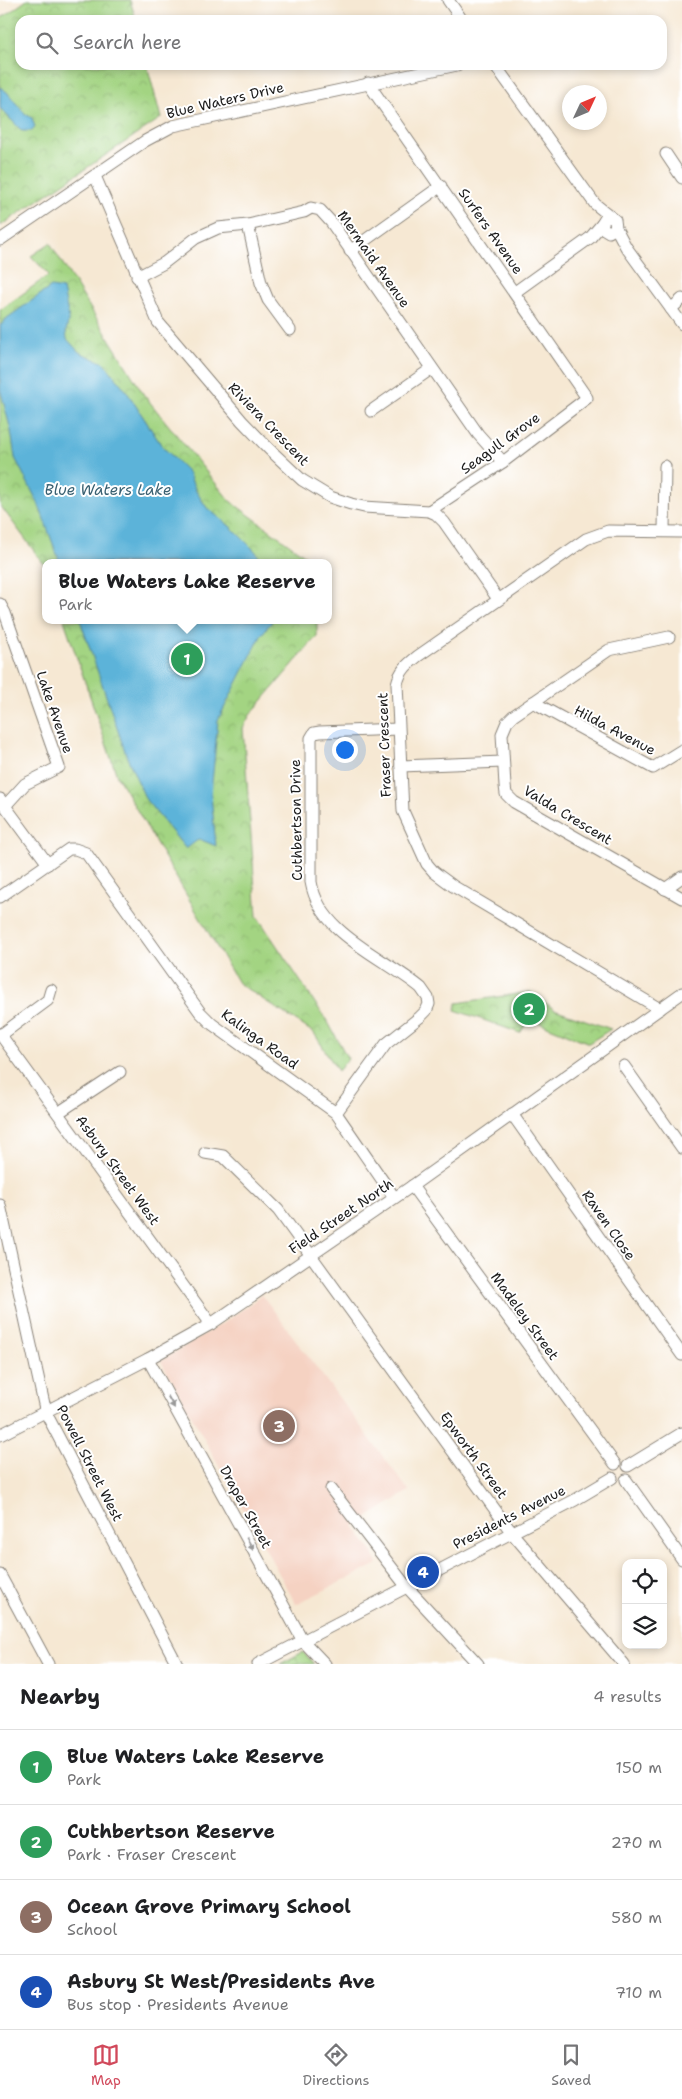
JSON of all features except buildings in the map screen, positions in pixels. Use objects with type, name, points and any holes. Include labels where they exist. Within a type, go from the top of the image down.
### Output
[{"type":"street","points":[[448,0],[458,15]]},
{"type":"street","name":"Blue Waters Drive","points":[[0,240],[153,136],[173,126],[432,70]]},
{"type":"street","points":[[499,70],[595,204],[608,226],[626,247],[682,324]]},
{"type":"street","name":"Surfers Avenue","points":[[368,83],[588,398]]},
{"type":"street","points":[[666,154],[682,178]]},
{"type":"street","name":"Riviera Crescent","points":[[94,176],[109,207],[137,278],[158,322],[242,421],[302,480],[330,497],[351,504],[429,511]]},
{"type":"street","points":[[350,251],[441,186]]},
{"type":"street","name":"Mermaid Avenue","points":[[137,278],[164,263],[206,232],[218,228],[248,225],[304,212],[311,208],[320,210],[331,222],[431,369],[478,434],[503,462]]},
{"type":"street","points":[[248,225],[264,291],[268,300],[290,330]]},
{"type":"street","points":[[515,292],[608,226]]},
{"type":"street","points":[[671,309],[682,299]]},
{"type":"street","points":[[371,411],[431,369]]},
{"type":"street","name":"Seagull Grove","points":[[429,511],[503,462],[588,398]]},
{"type":"street","points":[[664,531],[665,466]]},
{"type":"street","points":[[429,511],[436,514],[444,522],[498,599]]},
{"type":"street","name":"Fraser Crescent","points":[[660,1009],[453,886],[434,872],[421,854],[403,811],[397,684],[403,669],[418,656],[577,545],[599,533],[608,531],[682,532]]},
{"type":"street","name":"Lake Avenue","points":[[0,604],[59,767],[25,784],[2,802]]},
{"type":"street","name":"Valda Crescent","points":[[669,637],[609,650],[513,716],[502,734],[503,762],[506,794],[514,802],[682,898]]},
{"type":"street","name":"Hilda Avenue","points":[[533,702],[653,768],[682,750]]},
{"type":"street","name":"Cuthbertson Drive","points":[[336,1113],[386,1044],[420,1018],[428,1004],[428,998],[421,988],[351,939],[325,914],[313,895],[311,882],[311,738],[314,734],[320,732],[398,729]]},
{"type":"street","points":[[401,766],[503,762]]},
{"type":"street","points":[[0,897],[48,864],[2,802]]},
{"type":"street","name":"Kalinga Road","points":[[48,864],[69,850],[80,850],[90,858],[196,1006],[212,1024],[336,1113],[394,1198]]},
{"type":"street","points":[[665,889],[682,877]]},
{"type":"street","points":[[0,1034],[48,1000],[51,990]]},
{"type":"street","name":"Field Street North","points":[[0,1435],[148,1359],[211,1324],[412,1186],[682,993]]},
{"type":"street","name":"Asbury Street West","points":[[0,1034],[211,1324]]},
{"type":"street","points":[[624,1066],[682,1148]]},
{"type":"street","points":[[58,1114],[120,1072]]},
{"type":"street","name":"Raven Close","points":[[512,1114],[682,1354]]},
{"type":"street","name":"Epworth Street","points":[[205,1153],[222,1156],[278,1210],[512,1533],[624,1664]]},
{"type":"street","name":"Madeley Street","points":[[412,1186],[615,1464]]},
{"type":"street","name":"Powell Street West","points":[[0,1205],[3,1232],[46,1412],[177,1664]]},
{"type":"street","name":"Draper Street","points":[[148,1359],[303,1641],[325,1664]]},
{"type":"street","points":[[628,1466],[682,1433]]},
{"type":"street","points":[[622,1462],[628,1466],[630,1474],[626,1480],[618,1482],[612,1478],[610,1470],[615,1464],[622,1462]]},
{"type":"street","name":"Presidents Avenue","points":[[258,1664],[575,1500],[612,1478]]},
{"type":"street","points":[[626,1480],[682,1559]]},
{"type":"street","points":[[330,1489],[406,1586],[478,1664]]},
{"type":"street","points":[[0,1575],[48,1664]]},
{"type":"shaded area","points":[[262,1295],[409,1491],[354,1526],[373,1553],[378,1564],[296,1604],[161,1361],[225,1322]]},
{"type":"green space","points":[[27,0],[130,0],[134,15],[15,15],[15,70],[148,70],[161,118],[0,226],[0,19]]},
{"type":"green space","name":"Blue Waters Lake","points":[[50,243],[144,395],[230,501],[310,559],[42,559],[42,562],[0,505],[0,310],[49,275],[31,256]]},
{"type":"green space","points":[[65,624],[317,624],[317,636],[250,715],[243,728],[257,916],[329,1024],[348,1059],[338,1071],[314,1033],[238,983],[117,776]]},
{"type":"green space","points":[[530,992],[554,1009],[611,1029],[589,1043],[530,1019],[520,1033],[455,1010],[457,1003]]},
{"type":"green space","points":[[303,1652],[314,1664],[280,1664]]},
{"type":"water","points":[[0,87],[7,92],[24,113],[32,118],[35,127],[32,131],[22,131],[0,108]]},
{"type":"water","name":"Blue Waters Lake","points":[[51,287],[63,289],[69,319],[66,331],[67,339],[79,352],[104,363],[125,389],[162,446],[188,472],[196,491],[207,508],[231,527],[256,552],[260,559],[59,559],[38,503],[15,458],[11,431],[0,389],[0,326],[7,318]]},
{"type":"water","points":[[81,624],[270,624],[262,634],[218,720],[211,794],[216,846],[199,839],[186,849],[146,800],[127,757]]},
{"type":"place","name":"Blue Waters Lake Reserve","points":[[187,659]]},
{"type":"place","name":"Cuthbertson Reserve","points":[[529,1009]]},
{"type":"place","name":"Ocean Grove Primary School","points":[[279,1426]]},
{"type":"place","name":"Asbury St West/Presidents Ave","points":[[423,1572]]}]
